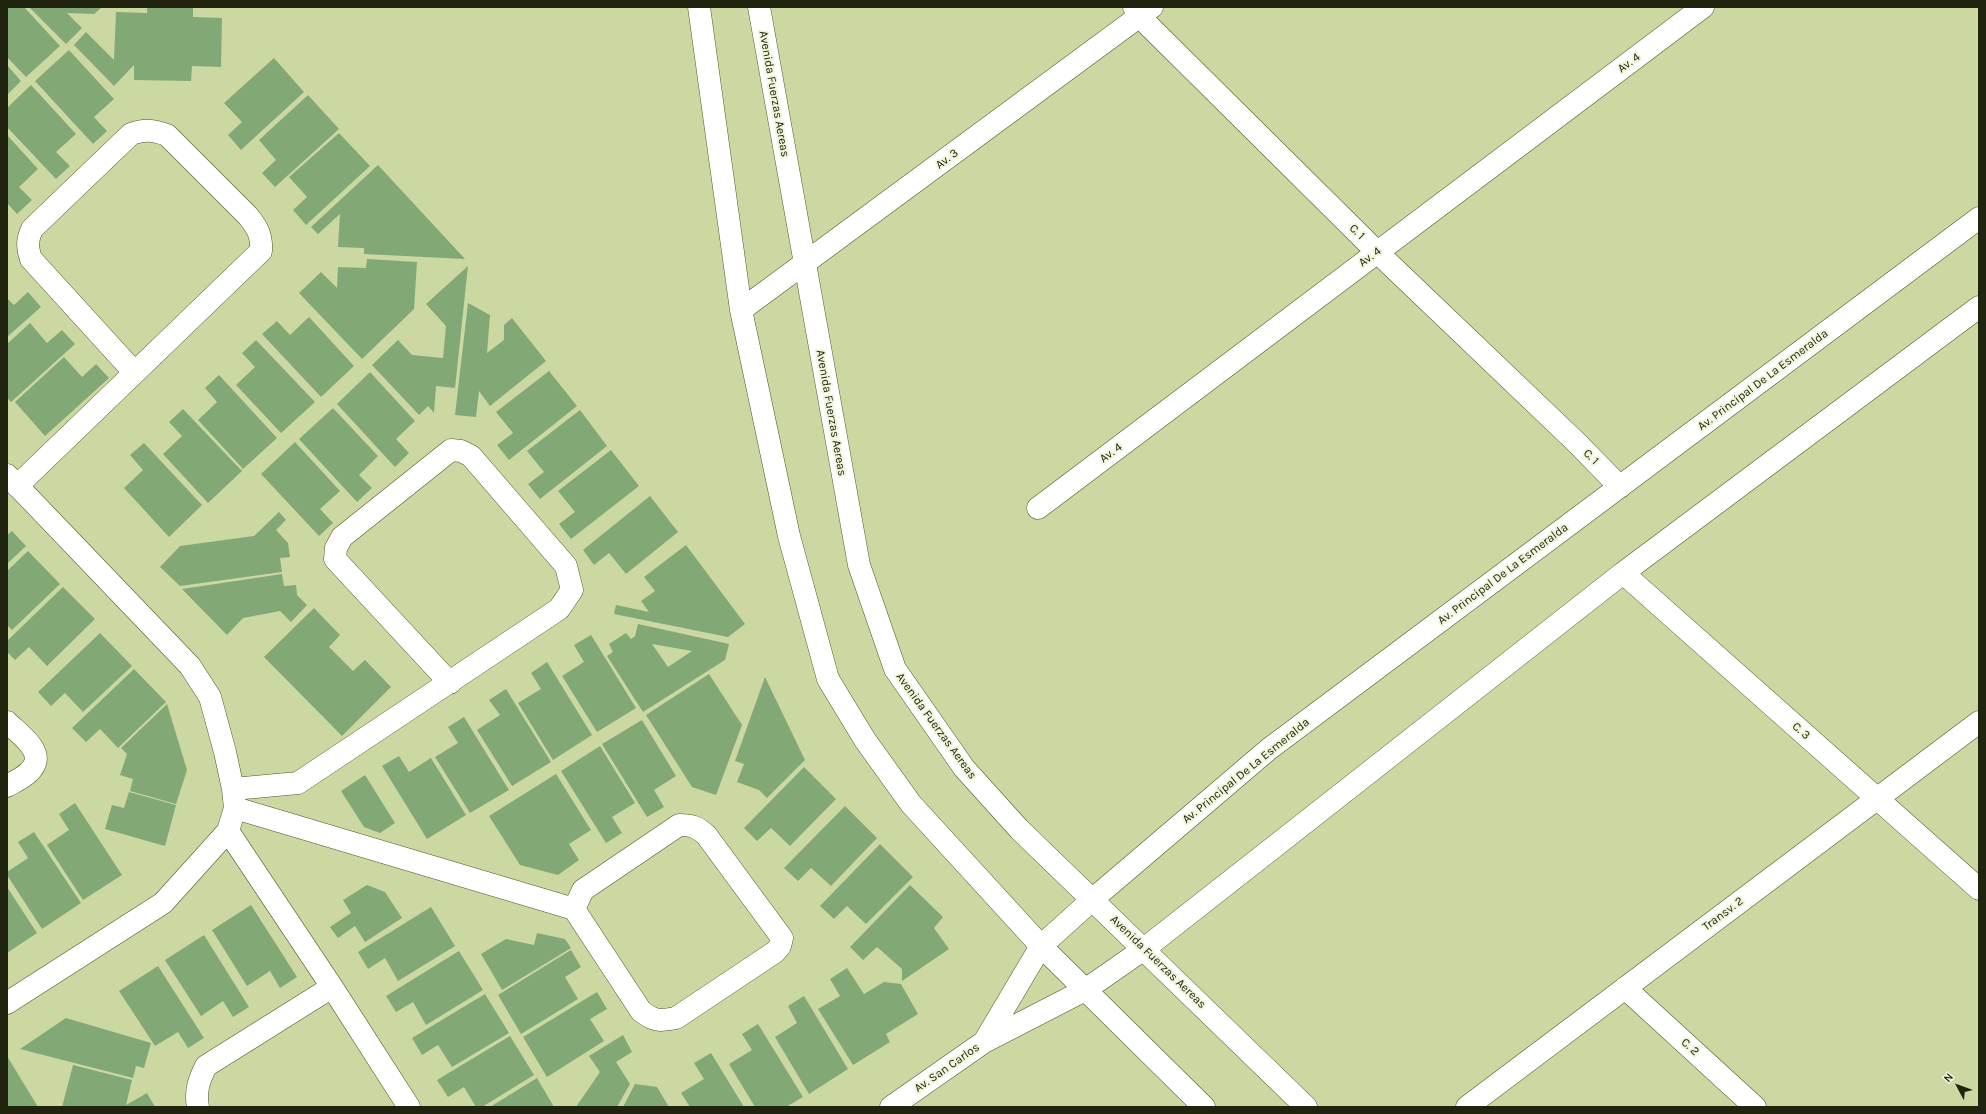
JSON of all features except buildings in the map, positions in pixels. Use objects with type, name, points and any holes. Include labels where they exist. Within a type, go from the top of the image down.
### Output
[{"type":"street","points":[[699,7],[741,310],[789,536],[828,679],[865,740],[911,804],[1041,946],[1204,1107]]},
{"type":"street","name":"Avenida Fuerzas Aereas","points":[[759,7],[859,566],[895,669],[964,768],[1019,829],[1093,899],[1306,1107]]},
{"type":"street","name":"Av. 4","points":[[1038,508],[1703,7]]},
{"type":"street","name":"Av. 3","points":[[741,310],[804,263],[874,214],[1142,10]]},
{"type":"street","name":"C. 1","points":[[1142,10],[1377,252],[1620,487]]},
{"type":"street","points":[[7,1003],[163,903],[228,830],[234,798],[226,752],[210,697],[190,666],[12,481],[134,372],[261,251],[262,241],[258,228],[248,216],[167,136],[156,131],[143,130],[131,134],[32,229],[28,238],[28,248],[32,259],[134,372]]},
{"type":"street","name":"Av. Principal De La Esmeralda","points":[[984,1042],[1041,946],[1093,899],[1269,749],[1979,218]]},
{"type":"street","points":[[1085,990],[1144,949],[1623,573],[1979,307]]},
{"type":"street","points":[[234,798],[298,783],[450,683],[559,609],[572,590],[566,566],[471,456],[461,451],[450,450],[342,537],[336,548],[335,559],[450,683]]},
{"type":"street","name":"C. 3","points":[[1623,573],[1979,889]]},
{"type":"street","points":[[7,722],[36,750],[36,758],[29,772],[7,786]]},
{"type":"street","name":"Transv. 2","points":[[1467,1107],[1979,722]]},
{"type":"street","points":[[234,798],[574,909],[641,1011],[652,1019],[664,1021],[676,1018],[775,952],[780,946],[782,938],[707,836],[699,828],[691,825],[680,825],[583,890],[574,909]]},
{"type":"street","points":[[228,830],[409,1107]]},
{"type":"street","points":[[198,1107],[196,1096],[199,1079],[206,1066],[332,987]]},
{"type":"street","name":"C. 2","points":[[1625,988],[1755,1107]]},
{"type":"street","name":"Av. San Carlos","points":[[891,1107],[984,1042],[1085,990]]}]
